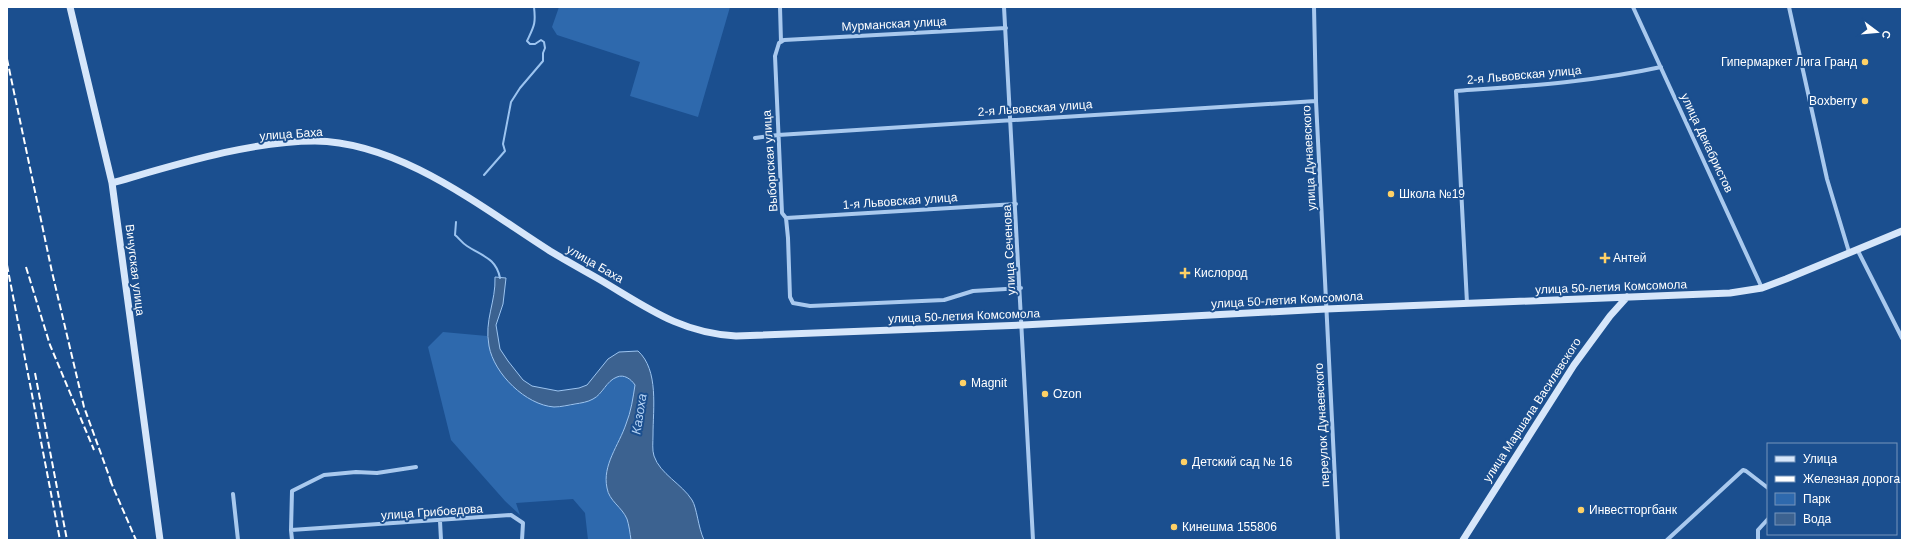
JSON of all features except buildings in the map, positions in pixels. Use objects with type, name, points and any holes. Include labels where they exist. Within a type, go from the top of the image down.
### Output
[{"type":"main road","name":"Вичугская улица","points":[[70,7],[112,183],[160,540]]},
{"type":"main road","name":"улица Баха","points":[[112,183],[159,169],[232,152],[271,145],[316,141],[368,149],[440,181],[474,201],[550,251],[665,318]]},
{"type":"main road","name":"улица 50-летия Комсомола","points":[[665,318],[698,331],[736,336],[1023,325],[1467,303],[1730,294],[1762,288],[1902,231]]},
{"type":"main road","name":"улица Маршала Василевского","points":[[1463,540],[1574,365],[1610,316],[1627,297]]},
{"type":"street","name":"Выборгская улица","points":[[780,7],[782,41],[779,43],[775,56],[778,135],[782,213],[786,218],[790,297],[793,303],[810,306],[944,300],[973,291],[1021,288]]},
{"type":"street","name":"улица Сеченова","points":[[1004,7],[1021,288],[1033,540]]},
{"type":"street","name":"улица Дунаевского","points":[[1314,7],[1316,101],[1326,309]]},
{"type":"street","name":"улица Декабристов","points":[[1633,7],[1762,288]]},
{"type":"street","points":[[1789,7],[1827,178],[1849,252]]},
{"type":"street","name":"Мурманская улица","points":[[782,41],[1006,28]]},
{"type":"street","name":"2-я Львовская улица","points":[[1467,303],[1456,91],[1545,85],[1661,67]]},
{"type":"street","name":"2-я Львовская улица","points":[[755,138],[778,135],[1316,101]]},
{"type":"street","name":"1-я Львовская улица","points":[[786,218],[1016,204]]},
{"type":"street","points":[[1857,249],[1902,338]]},
{"type":"street","name":"переулок Дунаевского","points":[[1326,309],[1338,540]]},
{"type":"street","points":[[292,540],[292,491],[324,475],[356,472],[377,473],[416,467]]},
{"type":"street","points":[[1667,540],[1743,470],[1767,487]]},
{"type":"street","points":[[233,494],[238,540]]},
{"type":"street","name":"улица Грибоедова","points":[[291,530],[341,528],[511,515],[523,523],[522,540]]},
{"type":"street","points":[[1758,540],[1758,530],[1767,520]]},
{"type":"street","points":[[440,521],[441,540]]},
{"type":"green space","points":[[559,7],[730,7],[698,117],[630,96],[640,62],[557,35],[552,27]]},
{"type":"green space","points":[[443,332],[487,336],[495,360],[501,371],[510,381],[519,390],[530,397],[554,407],[575,405],[594,398],[600,394],[609,382],[620,376],[628,378],[632,381],[635,385],[631,410],[609,463],[606,480],[610,497],[627,519],[631,540],[588,540],[585,513],[573,499],[516,503],[520,515],[505,501],[451,440],[428,347]]},
{"type":"water","points":[[495,277],[506,278],[503,304],[496,325],[500,349],[523,380],[532,386],[558,391],[579,388],[587,385],[608,359],[619,352],[638,351],[645,359],[652,379],[654,402],[654,456],[666,474],[688,494],[692,500],[704,540],[631,540],[627,519],[610,497],[606,480],[609,463],[629,415],[635,385],[627,378],[620,376],[610,381],[596,397],[591,400],[557,407],[543,405],[522,394],[504,377],[497,367],[489,346],[488,328],[494,295]]},
{"type":"waterway","name":"Казоха","points":[[484,175],[505,151],[503,144],[511,102],[520,88],[543,61],[543,53],[545,48],[544,42],[541,40],[535,44],[530,44],[527,41],[534,25],[534,7]]},
{"type":"waterway","name":"Казоха","points":[[456,222],[455,235],[465,245],[488,258],[495,266],[500,278]]},
{"type":"railway","points":[[7,59],[52,272],[84,407],[112,484]]},
{"type":"railway","points":[[7,265],[60,540]]},
{"type":"railway","points":[[26,267],[50,345],[94,450]]},
{"type":"railway","points":[[35,373],[67,540]]},
{"type":"railway","points":[[110,480],[136,540]]},
{"type":"place","name":"Гипермаркет Лига Гранд","points":[[1865,62]]},
{"type":"place","name":"Boxberry","points":[[1865,101]]},
{"type":"place","name":"Школа №19","points":[[1391,194]]},
{"type":"place","name":"Антей","points":[[1605,258]]},
{"type":"place","name":"Кислород","points":[[1185,273]]},
{"type":"place","name":"Magnit","points":[[963,383]]},
{"type":"place","name":"Ozon","points":[[1045,394]]},
{"type":"place","name":"Детский сад № 16","points":[[1184,462]]},
{"type":"place","name":"Инвестторгбанк","points":[[1581,510]]},
{"type":"place","name":"Кинешма 155806","points":[[1174,527]]}]
